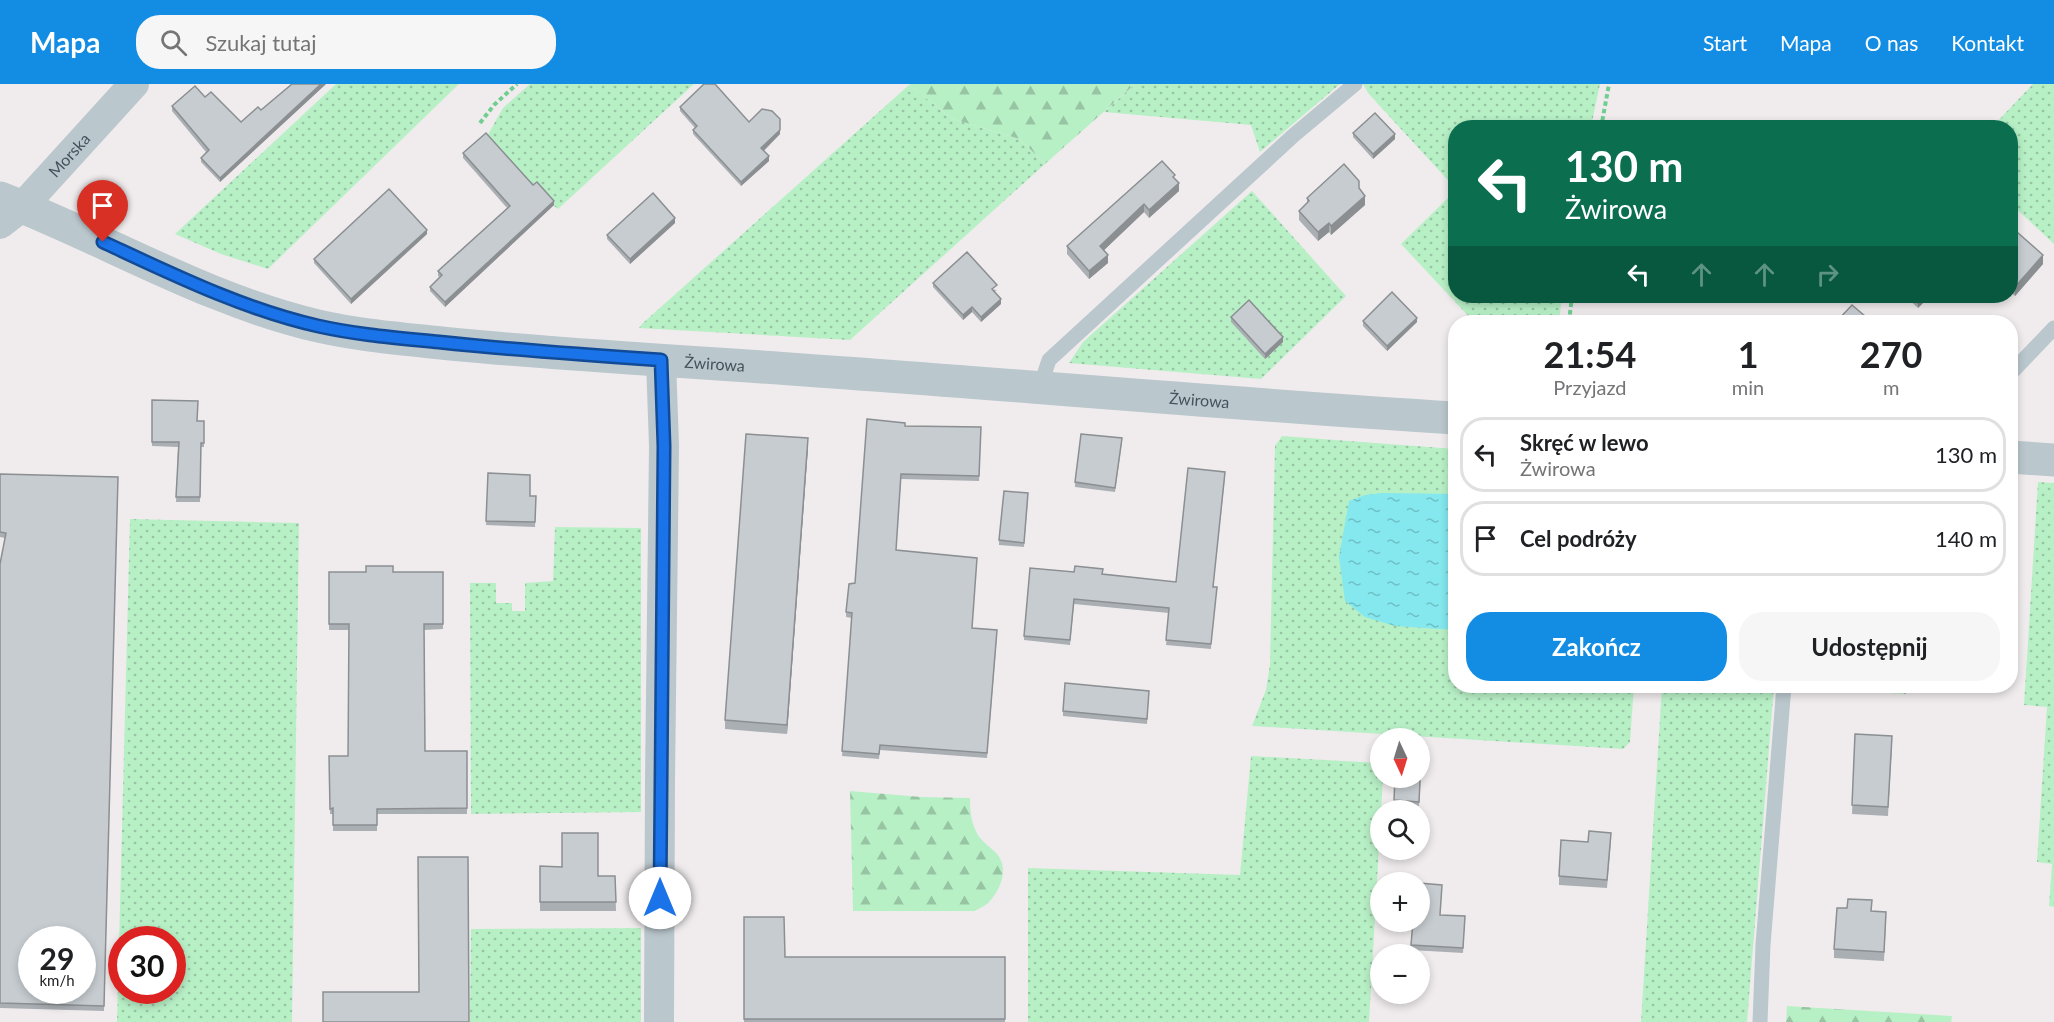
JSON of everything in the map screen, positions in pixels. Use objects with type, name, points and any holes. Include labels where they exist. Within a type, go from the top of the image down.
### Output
[{"type":"street","name":"Morska","points":[[7,210],[134,84]]},
{"type":"street","name":"Żwirowa","points":[[7,210],[264,310],[318,326],[358,334],[504,349],[1040,387],[1264,407],[1448,418]]},
{"type":"street","points":[[659,1022],[664,446],[661,360]]},
{"type":"street","points":[[2018,458],[2054,460]]},
{"type":"lane","points":[[1040,387],[1050,360],[1294,135],[1355,84]]},
{"type":"lane","points":[[2018,366],[2054,328]]},
{"type":"lane","points":[[1760,1022],[1763,945],[1783,693]]},
{"type":"path","points":[[480,123],[494,105],[517,84]]},
{"type":"path","points":[[1602,120],[1609,84]]},
{"type":"green space","points":[[336,84],[459,84],[268,269],[221,254],[175,234]]},
{"type":"green space","points":[[530,84],[694,84],[558,209],[533,190],[486,138],[503,108]]},
{"type":"green space","points":[[910,84],[1135,84],[1045,164],[1020,139],[953,119]]},
{"type":"green space","points":[[1135,84],[1340,84],[1260,152],[1251,125],[1104,112]]},
{"type":"green space","points":[[1363,84],[1600,84],[1592,120],[1448,120],[1448,180],[1368,93]]},
{"type":"green space","points":[[2033,84],[2054,84],[2054,244],[2018,210],[2018,120],[1999,120]]},
{"type":"green space","points":[[909,85],[953,119],[1020,139],[1045,164],[850,340],[639,328],[643,323]]},
{"type":"green space","points":[[1252,191],[1346,296],[1261,379],[1069,363],[1083,342]]},
{"type":"green space","points":[[1448,198],[1448,294],[1401,244]]},
{"type":"green space","points":[[1456,303],[1561,303],[1560,315],[1467,315]]},
{"type":"green space","points":[[1282,436],[1448,448],[1448,693],[1634,693],[1630,742],[1623,749],[1430,737],[1430,728],[1370,728],[1370,733],[1252,726],[1266,690],[1270,664],[1275,446]]},
{"type":"green space","points":[[2038,482],[2054,483],[2054,907],[2049,906],[2052,864],[2037,862],[2047,707],[2024,705]]},
{"type":"green space","points":[[130,519],[299,523],[292,1022],[117,1022],[117,1004],[186,1004],[186,926],[119,926]]},
{"type":"green space","points":[[555,527],[641,528],[641,812],[471,814],[470,583],[496,583],[496,603],[512,603],[512,611],[525,611],[525,583],[553,581]]},
{"type":"green space","points":[[1662,693],[1773,693],[1747,1022],[1641,1022]]},
{"type":"green space","points":[[1251,756],[1370,762],[1370,788],[1382,788],[1382,800],[1370,800],[1370,860],[1378,860],[1378,872],[1370,872],[1370,932],[1374,932],[1373,944],[1370,944],[1369,1022],[1028,1022],[1028,868],[1240,875]]},
{"type":"green space","points":[[850,791],[921,797],[970,798],[971,817],[978,835],[997,854],[1003,866],[1000,885],[994,896],[987,904],[975,911],[853,911]]},
{"type":"green space","points":[[641,928],[641,1022],[470,1022],[471,929]]},
{"type":"green space","points":[[1787,1006],[1952,1016],[1951,1022],[1786,1022]]},
{"type":"water","points":[[1448,494],[1448,630],[1395,626],[1365,617],[1345,601],[1339,557],[1349,501],[1365,495]]},
{"type":"building","points":[[292,84],[321,84],[220,178],[201,158],[209,150],[172,106],[195,86],[205,97],[211,92],[241,122],[258,107],[261,110]]},
{"type":"building","points":[[704,84],[715,84],[749,122],[762,109],[772,111],[780,119],[780,130],[761,148],[769,156],[741,182],[693,130],[697,126],[680,107]]},
{"type":"building","points":[[1375,113],[1395,134],[1373,154],[1353,133]]},
{"type":"building","points":[[486,133],[533,185],[537,182],[554,201],[445,302],[430,287],[442,275],[438,271],[510,206],[463,153]]},
{"type":"building","points":[[1162,161],[1179,183],[1149,210],[1144,204],[1100,246],[1108,255],[1089,271],[1067,246]]},
{"type":"building","points":[[1344,164],[1359,181],[1359,188],[1365,196],[1331,226],[1329,223],[1318,232],[1299,211],[1309,201],[1307,198]]},
{"type":"building","points":[[389,189],[427,230],[351,299],[314,259]]},
{"type":"building","points":[[653,193],[675,218],[630,259],[607,235]]},
{"type":"building","points":[[2018,233],[2043,255],[2018,284]]},
{"type":"building","points":[[967,252],[997,285],[992,289],[1001,299],[981,317],[972,307],[963,315],[933,283]]},
{"type":"building","points":[[1392,292],[1417,318],[1387,346],[1363,321]]},
{"type":"building","points":[[1249,300],[1283,337],[1265,354],[1231,317]]},
{"type":"building","points":[[1852,305],[1864,315],[1843,315]]},
{"type":"building","points":[[152,400],[198,401],[197,421],[204,421],[204,443],[201,443],[200,497],[176,497],[179,442],[152,442]]},
{"type":"building","points":[[867,419],[905,423],[905,426],[981,427],[979,476],[901,474],[896,550],[977,558],[972,628],[997,630],[987,753],[880,745],[879,754],[842,751],[852,613],[846,612],[849,584],[855,583]]},
{"type":"building","points":[[746,434],[808,438],[787,725],[725,720]]},
{"type":"building","points":[[1081,434],[1122,438],[1115,488],[1075,482]]},
{"type":"building","points":[[1188,468],[1225,472],[1213,587],[1217,587],[1211,644],[1166,640],[1169,608],[1074,599],[1070,640],[1024,636],[1030,568],[1074,572],[1075,566],[1103,569],[1102,574],[1176,582]]},
{"type":"building","points":[[488,473],[530,475],[530,496],[536,496],[535,522],[486,521]]},
{"type":"building","points":[[0,474],[118,477],[104,1006],[35,1004],[96,1004],[96,926],[18,926],[18,1004],[0,1003],[0,564],[6,533],[0,532]]},
{"type":"building","points":[[1004,491],[1028,493],[1024,543],[999,540]]},
{"type":"building","points":[[366,566],[393,566],[393,572],[443,572],[443,624],[424,624],[425,751],[467,751],[467,808],[377,809],[377,825],[333,825],[333,808],[330,809],[329,756],[348,756],[349,624],[329,624],[329,572],[366,572]]},
{"type":"building","points":[[1065,683],[1149,691],[1147,719],[1063,711]]},
{"type":"building","points":[[1855,734],[1892,736],[1888,807],[1852,805]]},
{"type":"building","points":[[1395,788],[1420,788],[1419,800],[1394,800]]},
{"type":"building","points":[[1589,831],[1611,833],[1607,880],[1559,876],[1561,840],[1588,842]]},
{"type":"building","points":[[562,833],[598,833],[598,876],[615,876],[616,902],[540,902],[540,866],[562,867]]},
{"type":"building","points":[[418,857],[468,857],[469,1022],[323,1022],[323,992],[419,992]]},
{"type":"building","points":[[1430,884],[1442,885],[1440,915],[1465,916],[1463,948],[1411,944],[1412,932],[1430,932]]},
{"type":"building","points":[[1848,899],[1872,900],[1871,911],[1886,912],[1884,952],[1834,949],[1837,908],[1847,908]]},
{"type":"building","points":[[744,917],[784,917],[785,957],[1005,957],[1005,1019],[744,1019]]},
{"type":"route","points":[[103,242],[207,289],[264,310],[318,326],[358,334],[504,349],[661,360],[664,446],[660,898]]}]
